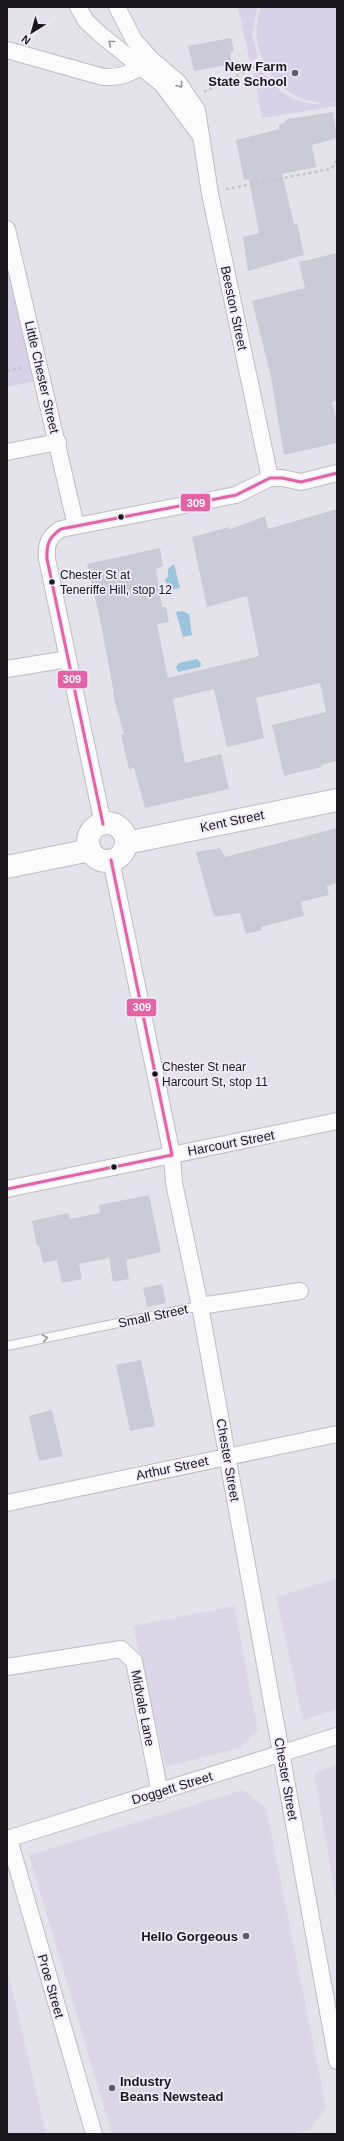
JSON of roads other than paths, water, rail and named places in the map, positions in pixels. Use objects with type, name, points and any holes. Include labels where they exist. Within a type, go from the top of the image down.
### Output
[{"type":"street","points":[[78,7],[86,21],[146,63]]},
{"type":"street","points":[[117,7],[146,63]]},
{"type":"street","points":[[7,50],[103,77],[116,78],[128,74],[146,63]]},
{"type":"street","name":"Beeston Street","points":[[146,63],[201,136],[210,194],[270,478]]},
{"type":"street","name":"Little Chester Street","points":[[7,229],[58,442],[76,526]]},
{"type":"street","points":[[7,452],[58,442]]},
{"type":"street","points":[[103,824],[47,559],[46,547],[49,538],[60,529],[236,495],[270,478],[282,478],[301,482],[337,474]]},
{"type":"street","points":[[7,669],[68,659]]},
{"type":"street","name":"Kent Street","points":[[126,843],[337,800]]},
{"type":"street","points":[[109,823],[119,827],[123,831],[126,843],[122,854],[111,860],[99,858],[90,850],[89,838],[91,833],[94,829],[103,824],[109,823]]},
{"type":"street","points":[[7,867],[90,850]]},
{"type":"street","name":"Chester Street","points":[[111,860],[172,1155],[174,1183],[200,1306],[282,1754],[331,1985],[337,2061]]},
{"type":"street","name":"Harcourt Street","points":[[7,1189],[337,1121]]},
{"type":"street","name":"Small Street","points":[[200,1306],[300,1291]]},
{"type":"street","name":"Arthur Street","points":[[7,1502],[337,1434]]},
{"type":"street","name":"Midvale Lane","points":[[7,1667],[121,1649],[134,1660],[160,1792]]},
{"type":"street","name":"Doggett Street","points":[[8,1839],[337,1736]]},
{"type":"street","name":"Proe Street","points":[[8,1839],[94,2134]]},
{"type":"lane","name":"Small Street","points":[[7,1346],[200,1306]]},
{"type":"water","points":[[174,564],[180,588],[169,590],[165,580],[168,577],[168,569]]},
{"type":"water","points":[[182,611],[189,614],[192,635],[183,637],[176,612]]},
{"type":"water","points":[[197,659],[201,663],[200,667],[178,672],[176,667],[179,663]]},
{"type":"place","name":"New Farm State School","points":[[295,73]]},
{"type":"place","name":"Chester St at Teneriffe Hill, stop 12","points":[[52,582]]},
{"type":"place","name":"Chester St near Harcourt St, stop 11","points":[[155,1074]]},
{"type":"place","name":"Hello Gorgeous","points":[[246,1936]]},
{"type":"place","name":"Industry Beans Newstead","points":[[112,2088]]}]
